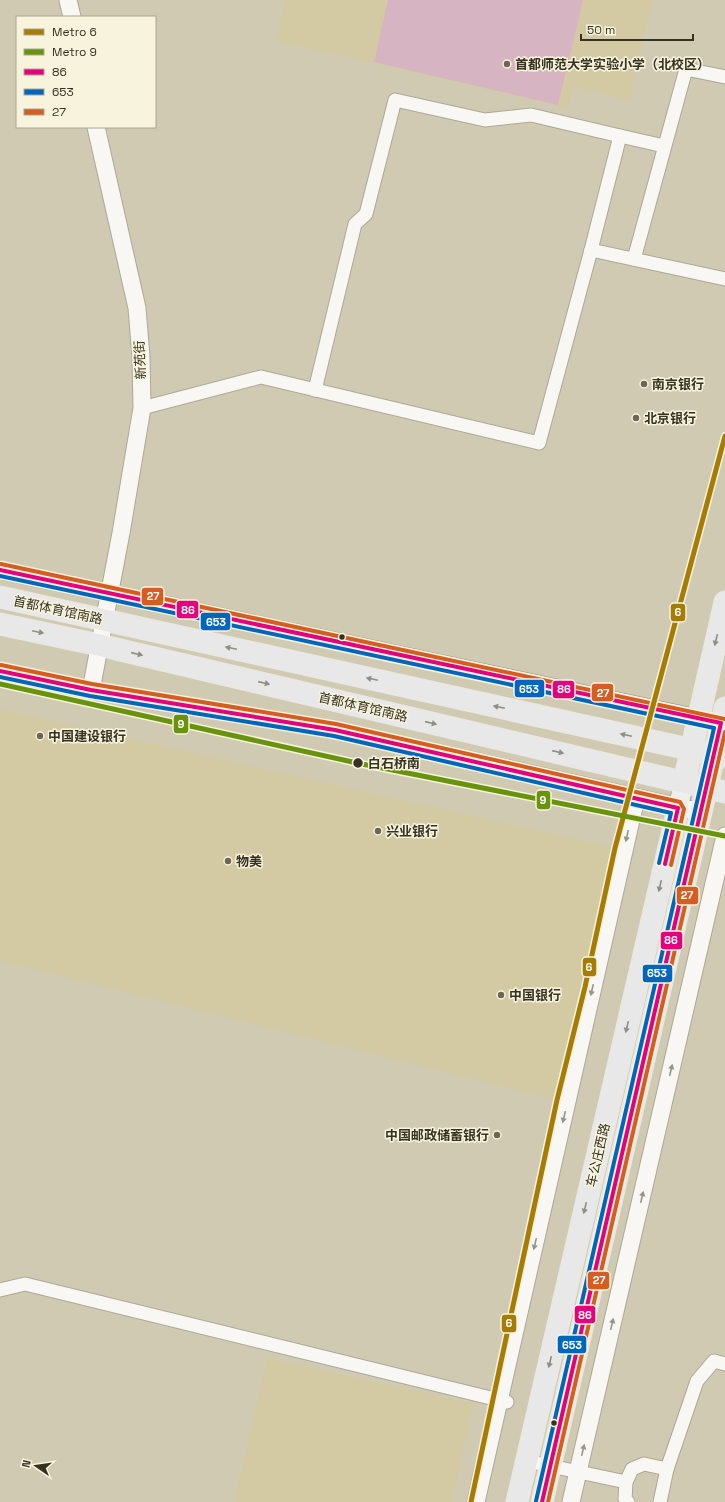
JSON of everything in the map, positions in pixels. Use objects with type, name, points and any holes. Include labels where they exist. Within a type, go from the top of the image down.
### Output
[{"type":"main road","name":"首都体育馆南路","points":[[0,597],[720,755]]},
{"type":"main road","points":[[678,808],[725,602]]},
{"type":"main road","name":"首都体育馆南路","points":[[0,624],[99,645],[716,790]]},
{"type":"main road","name":"车公庄西路","points":[[542,1502],[701,812],[716,790],[723,715]]},
{"type":"main road","name":"车公庄西路","points":[[518,1502],[678,808]]},
{"type":"street","points":[[68,0],[72,16]]},
{"type":"street","points":[[634,259],[686,69],[725,77]]},
{"type":"street","points":[[315,390],[355,224],[366,214],[395,100],[485,120],[531,115],[664,146]]},
{"type":"street","name":"新苑街","points":[[91,690],[142,408],[141,357],[137,308],[96,128]]},
{"type":"street","points":[[142,408],[261,377],[539,443],[620,136]]},
{"type":"street","points":[[591,250],[725,279]]},
{"type":"street","name":"首都体育馆南路","points":[[0,570],[698,718],[723,715]]},
{"type":"street","points":[[0,671],[91,690],[334,730],[701,812]]},
{"type":"street","points":[[476,1502],[504,1401],[636,798]]},
{"type":"street","points":[[571,1502],[725,836]]},
{"type":"street","points":[[0,1290],[25,1284],[504,1401]]},
{"type":"street","points":[[660,1502],[667,1469],[697,1381],[714,1361],[725,1364]]},
{"type":"street","points":[[527,1461],[626,1482]]},
{"type":"street","points":[[628,1502],[625,1499],[626,1482],[632,1469],[644,1464],[667,1469]]},
{"type":"shaded area","name":"首都师范大学实验小学（北校区）","points":[[285,0],[653,0],[630,100],[573,87],[568,108],[276,41]]},
{"type":"shaded area","points":[[388,0],[583,0],[558,105],[374,62]]},
{"type":"shaded area","points":[[0,709],[615,848],[557,1100],[0,961]]},
{"type":"shaded area","points":[[267,1358],[474,1403],[452,1502],[234,1502]]},
{"type":"metro line","name":"6","points":[[471,1502],[557,1100],[585,987],[615,848],[725,436]]},
{"type":"metro line","name":"9","points":[[0,684],[357,763],[725,836]]},
{"type":"transit line","name":"27","points":[[1,564],[725,719]]},
{"type":"transit line","name":"86","points":[[0,570],[721,723],[542,1502]]},
{"type":"transit line","name":"653","points":[[0,576],[714,728],[536,1501]]},
{"type":"transit line","name":"27","points":[[1,665],[92,684],[336,724],[680,802],[684,809],[671,865]]},
{"type":"transit line","name":"86","points":[[0,671],[91,690],[335,730],[678,808],[665,864]]},
{"type":"transit line","name":"653","points":[[0,677],[90,696],[334,736],[671,813],[659,863]]},
{"type":"transit line","name":"27","points":[[548,1502],[725,732]]},
{"type":"place","name":"首都师范大学实验小学（北校区）","points":[[507,64]]},
{"type":"place","name":"南京银行","points":[[644,384]]},
{"type":"place","name":"北京银行","points":[[636,418]]},
{"type":"place","name":"中国建设银行","points":[[40,736]]},
{"type":"place","name":"白石桥南","points":[[358,763]]},
{"type":"place","name":"兴业银行","points":[[378,831]]},
{"type":"place","name":"物美","points":[[228,861]]},
{"type":"place","name":"中国银行","points":[[501,995]]},
{"type":"place","name":"中国邮政储蓄银行","points":[[497,1135]]}]
